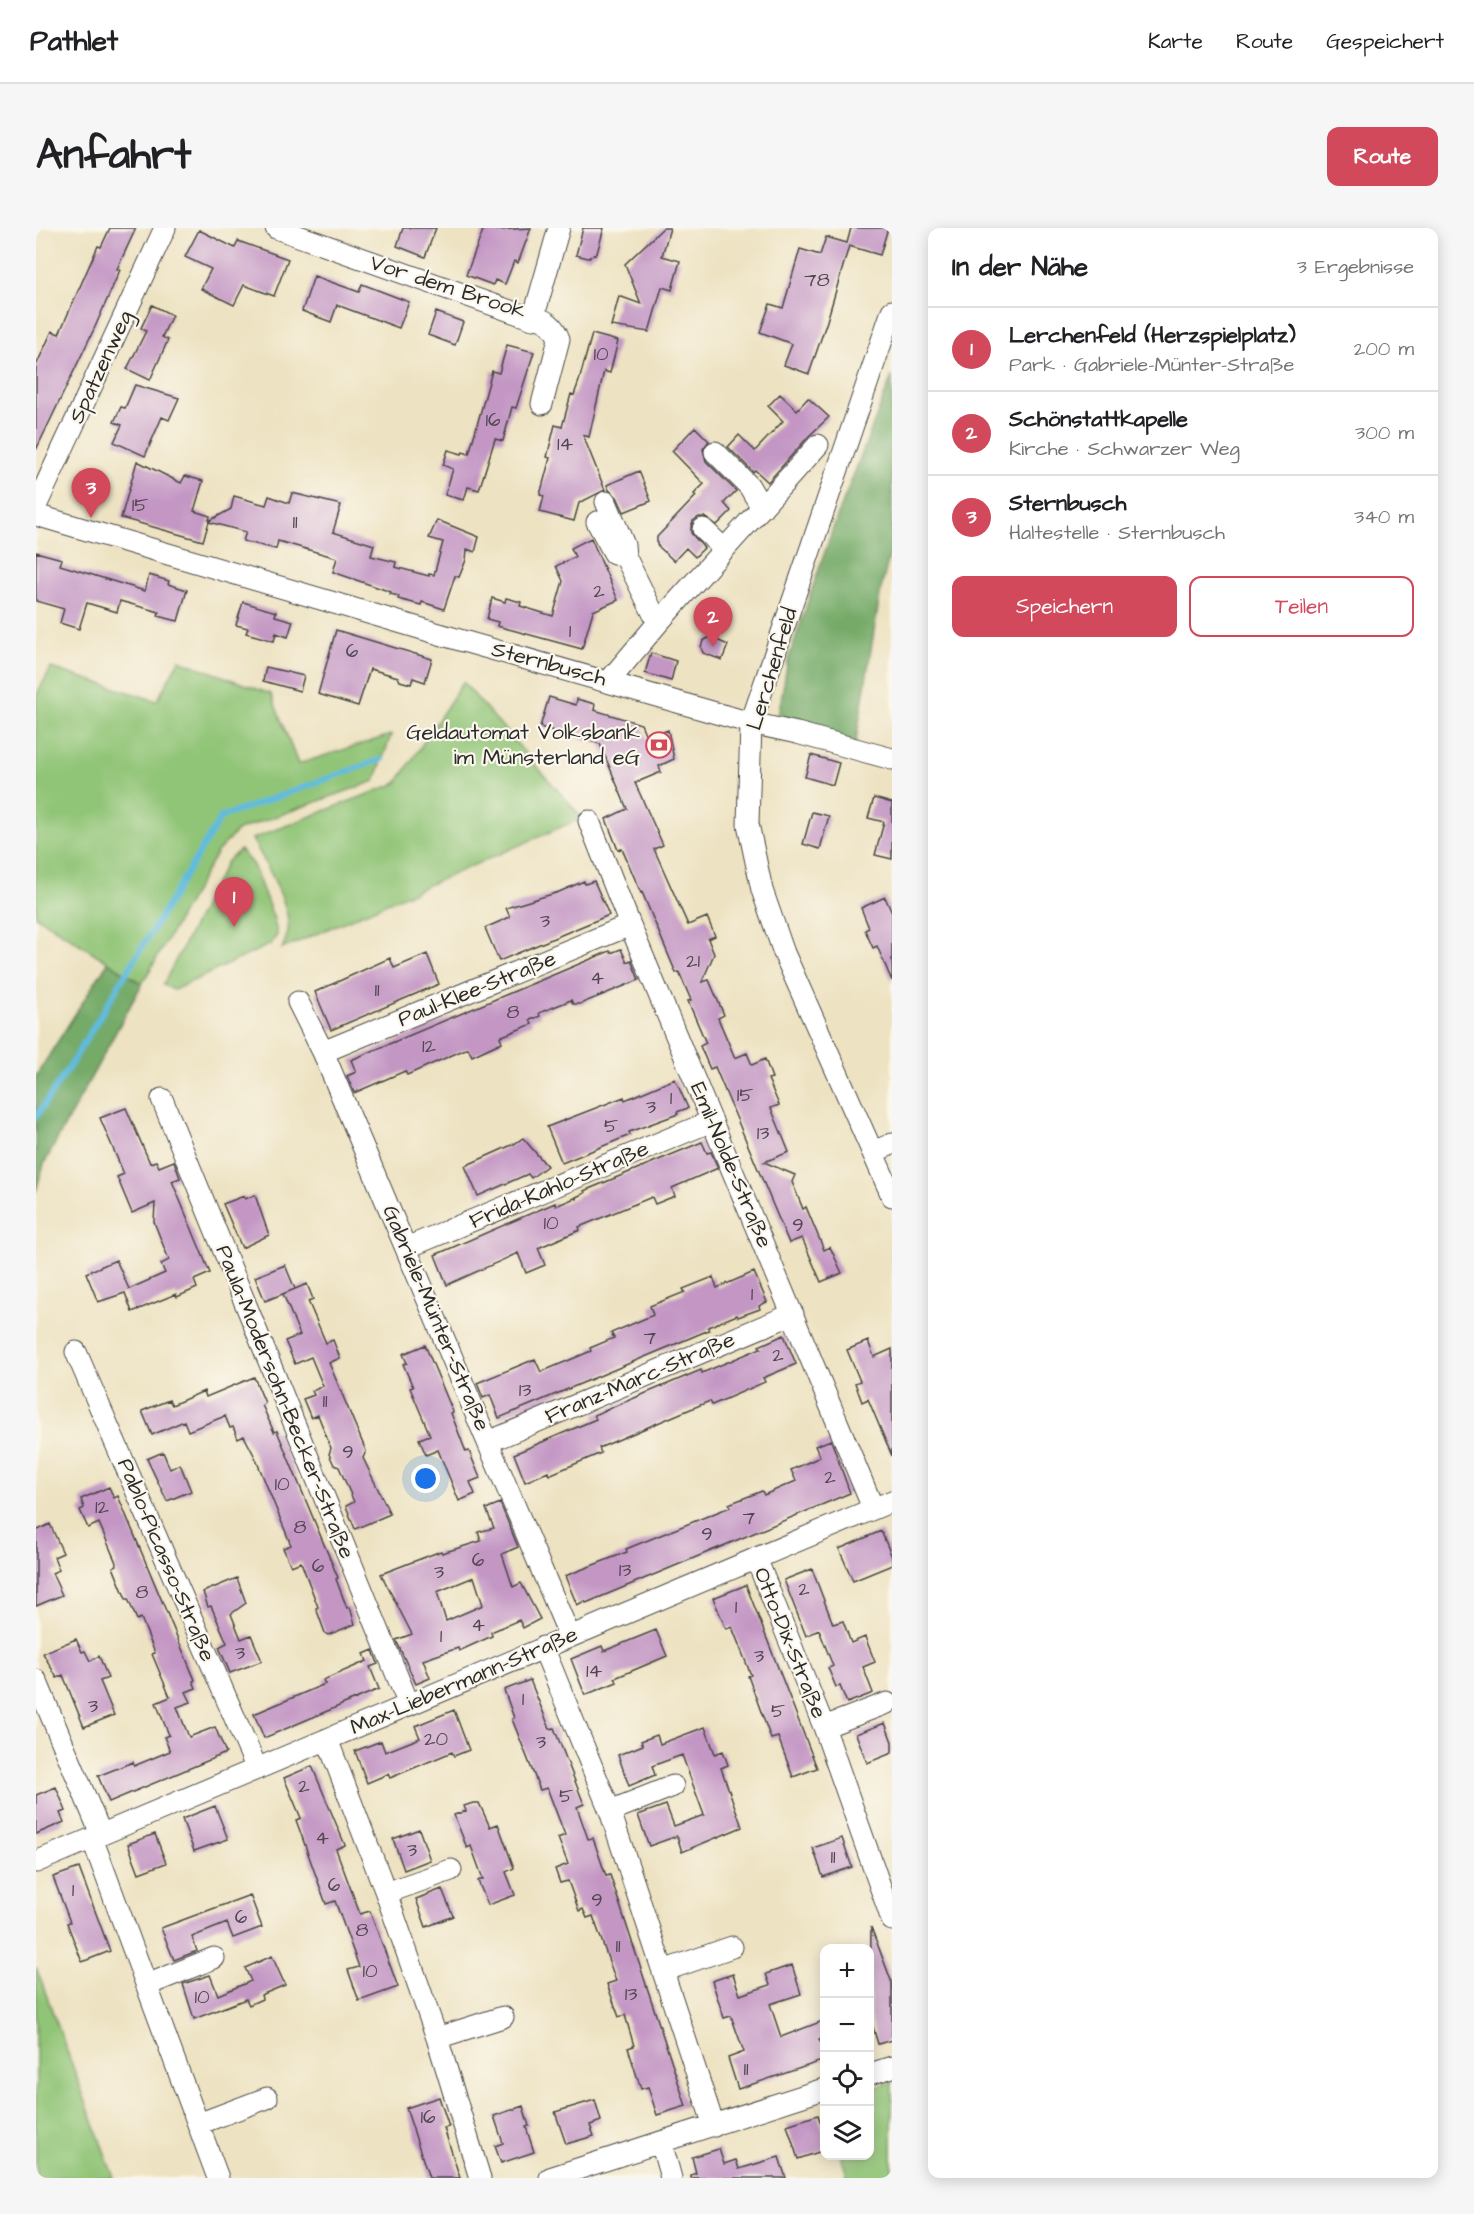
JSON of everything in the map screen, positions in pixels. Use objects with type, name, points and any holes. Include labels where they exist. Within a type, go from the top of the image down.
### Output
[{"type":"street","name":"Spatzenweg","points":[[36,506],[165,228]]},
{"type":"street","name":"Vor dem Brook","points":[[276,228],[532,319],[559,228]]},
{"type":"street","name":"Lerchenfeld","points":[[892,311],[751,723],[748,824],[762,890],[784,953],[883,1148],[892,1196]]},
{"type":"street","points":[[533,316],[550,322],[559,339],[542,404]]},
{"type":"street","points":[[609,681],[818,445]]},
{"type":"street","points":[[715,452],[749,486],[762,508]]},
{"type":"street","points":[[606,502],[624,545],[625,556],[658,623]]},
{"type":"street","name":"Sternbusch","points":[[36,515],[463,641],[751,723],[797,732],[892,759]]},
{"type":"street","points":[[597,522],[614,553],[625,556]]},
{"type":"street","points":[[703,529],[724,549]]},
{"type":"street","name":"Emil-Nolde-Straße","points":[[589,821],[630,925],[793,1314],[882,1505]]},
{"type":"street","name":"Paul-Klee-Straße","points":[[323,1052],[630,925]]},
{"type":"street","name":"Gabriele-Münter-Straße","points":[[298,1002],[323,1052],[570,1636]]},
{"type":"street","name":"Paula-Modersohn-Becker-Straße","points":[[162,1099],[409,1705]]},
{"type":"street","name":"Frida-Kahlo-Straße","points":[[406,1248],[712,1121]]},
{"type":"street","name":"Franz-Marc-Straße","points":[[488,1442],[793,1314]]},
{"type":"street","name":"Pablo-Picasso-Straße","points":[[76,1352],[257,1769]]},
{"type":"street","name":"Max-Liebermann-Straße","points":[[36,1862],[882,1505]]},
{"type":"street","name":"Otto-Dix-Straße","points":[[756,1558],[886,1882],[892,1920]]},
{"type":"street","points":[[543,1647],[610,1811],[714,2126]]},
{"type":"street","points":[[36,1680],[97,1836],[147,1985],[218,2178]]},
{"type":"street","name":"Otto-Dix-Straße","points":[[824,1727],[887,1703]]},
{"type":"street","points":[[327,1739],[386,1893],[436,2038],[480,2178]]},
{"type":"street","points":[[610,1811],[673,1786]]},
{"type":"street","points":[[386,1893],[451,1870]]},
{"type":"street","points":[[663,1971],[732,1947]]},
{"type":"street","points":[[147,1985],[214,1958]]},
{"type":"street","points":[[436,2038],[503,2017]]},
{"type":"street","points":[[874,2073],[892,2067]]},
{"type":"street","points":[[550,2178],[820,2091]]},
{"type":"street","points":[[198,2124],[267,2098]]},
{"type":"street","points":[[661,2142],[671,2178]]},
{"type":"green space","points":[[892,376],[892,545],[881,589],[855,747],[776,728],[788,660],[834,525]]},
{"type":"green space","points":[[179,660],[271,694],[298,764],[391,735],[375,781],[238,830],[217,852],[142,984],[36,916],[36,696],[51,668],[157,701]]},
{"type":"green space","points":[[463,682],[582,818],[282,949],[288,931],[286,909],[276,884],[252,839],[397,783]]},
{"type":"green space","points":[[240,850],[253,865],[274,919],[277,935],[271,944],[174,990],[163,985],[227,861]]},
{"type":"green space","points":[[108,962],[142,984],[44,1164],[36,1191],[36,1076]]},
{"type":"green space","points":[[36,1967],[114,2178],[36,2178]]},
{"type":"green space","points":[[892,2082],[892,2176],[848,2178],[842,2160],[874,2160],[874,2088]]},
{"type":"building","points":[[110,228],[136,228],[117,269],[120,270],[95,327],[36,450],[36,366],[52,331],[59,334],[98,246],[101,247]]},
{"type":"building","points":[[403,228],[436,228],[425,257],[397,246]]},
{"type":"building","points":[[484,228],[498,230],[531,228],[518,263],[514,261],[505,284],[495,280],[493,285],[466,275]]},
{"type":"building","points":[[583,228],[604,228],[597,253],[588,258],[576,255]]},
{"type":"building","points":[[663,228],[670,228],[662,256],[680,261],[672,290],[662,287],[649,332],[611,326],[619,296],[641,304],[625,264]]},
{"type":"building","points":[[851,228],[888,228],[880,255],[849,246],[809,374],[784,365],[792,344],[760,332],[770,304],[783,308],[800,249],[820,255],[826,237],[847,243]]},
{"type":"building","points":[[199,230],[235,248],[238,241],[288,259],[274,296],[244,285],[234,305],[201,289],[211,269],[185,257]]},
{"type":"building","points":[[314,276],[359,292],[362,284],[409,302],[399,328],[337,305],[331,322],[302,311]]},
{"type":"building","points":[[152,305],[172,315],[162,337],[168,340],[150,380],[127,369],[146,331],[141,328]]},
{"type":"building","points":[[436,312],[463,322],[455,345],[428,335]]},
{"type":"building","points":[[592,334],[618,341],[610,373],[604,371],[589,437],[583,435],[605,490],[579,503],[574,521],[540,512],[544,496],[540,495],[550,458],[547,457],[555,425],[562,427],[571,394],[574,395],[579,381]]},
{"type":"building","points":[[507,345],[534,352],[516,408],[512,407],[503,441],[495,439],[479,490],[468,487],[464,500],[445,495],[453,469],[443,465],[448,450],[469,454],[492,371],[499,373]]},
{"type":"building","points":[[135,385],[179,398],[169,420],[162,417],[145,456],[114,442],[122,425],[114,422],[121,407],[125,408]]},
{"type":"building","points":[[780,394],[797,410],[808,398],[829,417],[768,482],[755,470],[753,472],[728,447],[739,435],[755,451],[783,421],[768,406]]},
{"type":"building","points":[[695,427],[709,441],[703,449],[706,461],[736,491],[724,503],[731,511],[717,525],[705,517],[699,517],[693,521],[691,533],[704,548],[695,557],[686,548],[674,561],[657,545],[657,537],[696,496],[694,494],[704,484],[672,451]]},
{"type":"building","points":[[137,461],[181,483],[185,476],[203,481],[194,511],[210,516],[209,521],[231,509],[234,496],[266,505],[269,496],[289,503],[292,493],[341,505],[333,532],[374,545],[371,556],[396,562],[395,567],[429,576],[429,574],[434,575],[443,542],[429,538],[437,520],[479,537],[475,552],[467,549],[466,560],[459,577],[455,576],[444,609],[422,602],[421,605],[398,599],[399,596],[390,594],[391,592],[333,572],[337,558],[278,541],[276,549],[243,541],[246,532],[209,522],[203,541],[121,518]]},
{"type":"building","points":[[639,471],[651,501],[624,512],[617,497],[607,485]]},
{"type":"building","points":[[591,538],[618,600],[593,611],[582,649],[497,626],[498,622],[487,619],[492,598],[505,602],[506,598],[521,602],[520,606],[553,616],[563,581],[556,566],[575,557],[571,548]]},
{"type":"building","points":[[36,552],[62,559],[60,565],[145,591],[149,575],[169,581],[168,584],[187,590],[178,621],[158,616],[159,612],[120,601],[117,612],[87,603],[79,629],[60,623],[64,609],[36,601]]},
{"type":"building","points":[[243,602],[276,612],[275,616],[293,621],[288,637],[276,633],[274,641],[246,633],[248,628],[236,625]]},
{"type":"building","points":[[336,630],[432,659],[425,682],[413,678],[411,684],[400,681],[398,677],[370,669],[358,706],[318,694]]},
{"type":"building","points":[[710,637],[728,645],[722,660],[703,653],[701,647],[703,641]]},
{"type":"building","points":[[651,653],[676,661],[671,681],[645,673]]},
{"type":"building","points":[[266,667],[304,676],[300,691],[263,681]]},
{"type":"building","points":[[549,697],[576,705],[577,699],[595,704],[594,710],[641,724],[647,738],[668,730],[674,759],[659,766],[661,772],[635,783],[663,845],[654,849],[688,925],[707,917],[715,936],[708,939],[714,954],[702,982],[709,980],[724,1015],[718,1018],[735,1058],[747,1053],[752,1065],[765,1059],[772,1078],[768,1079],[779,1105],[771,1108],[789,1152],[764,1162],[795,1175],[792,1182],[803,1209],[806,1207],[824,1250],[830,1247],[842,1273],[821,1282],[802,1238],[789,1243],[715,1067],[710,1069],[700,1046],[706,1043],[688,1001],[691,1000],[679,972],[676,973],[642,892],[622,849],[618,850],[606,819],[627,809],[600,744],[540,727]]},
{"type":"building","points":[[811,755],[839,763],[833,785],[805,777]]},
{"type":"building","points":[[874,798],[892,803],[892,859],[875,855],[884,822],[868,818]]},
{"type":"building","points":[[812,812],[829,816],[820,849],[803,844]]},
{"type":"building","points":[[584,881],[585,884],[594,881],[609,915],[499,961],[485,928],[510,917],[506,908],[559,892]]},
{"type":"building","points":[[885,897],[892,913],[892,981],[877,946],[873,948],[865,930],[869,928],[861,908]]},
{"type":"building","points":[[621,949],[627,962],[631,960],[639,980],[580,1004],[573,1004],[571,1000],[539,1013],[540,1016],[530,1020],[532,1024],[500,1037],[502,1042],[472,1056],[468,1048],[407,1075],[405,1071],[354,1093],[347,1076],[356,1072],[351,1060],[610,951],[611,953]]},
{"type":"building","points":[[427,954],[439,984],[331,1030],[315,992],[390,958],[394,968]]},
{"type":"building","points":[[675,1079],[688,1108],[562,1163],[547,1127],[624,1097],[625,1100]]},
{"type":"building","points":[[126,1108],[150,1163],[156,1161],[159,1167],[174,1161],[180,1178],[172,1181],[210,1273],[194,1280],[197,1288],[132,1312],[125,1293],[98,1302],[86,1273],[116,1260],[129,1289],[165,1273],[161,1264],[169,1260],[154,1222],[155,1203],[132,1213],[117,1177],[124,1174],[100,1118]]},
{"type":"building","points":[[523,1138],[547,1166],[531,1178],[528,1174],[478,1196],[465,1166]]},
{"type":"building","points":[[702,1142],[707,1153],[711,1152],[718,1168],[672,1188],[675,1196],[655,1204],[652,1197],[579,1227],[580,1230],[538,1248],[545,1265],[526,1273],[518,1253],[447,1285],[435,1255],[555,1203],[556,1206],[575,1198],[577,1200],[576,1197],[585,1193],[584,1191]]},
{"type":"building","points":[[255,1195],[269,1235],[242,1248],[223,1204],[244,1196],[245,1199]]},
{"type":"building","points":[[285,1265],[295,1289],[265,1301],[255,1277]]},
{"type":"building","points":[[754,1272],[767,1302],[759,1306],[760,1309],[738,1317],[737,1315],[708,1327],[709,1330],[499,1418],[490,1395],[483,1398],[477,1383],[535,1359],[541,1372],[591,1351],[590,1348],[614,1338],[611,1333],[653,1315],[650,1306],[685,1292],[683,1289],[713,1277],[717,1288]]},
{"type":"building","points":[[307,1284],[313,1299],[308,1301],[326,1343],[333,1340],[340,1358],[329,1363],[366,1451],[363,1458],[390,1514],[355,1529],[346,1506],[354,1502],[339,1467],[334,1465],[329,1454],[331,1448],[318,1415],[311,1418],[303,1399],[314,1395],[312,1391],[323,1386],[311,1357],[295,1364],[285,1341],[300,1335],[283,1294]]},
{"type":"building","points":[[784,1335],[796,1364],[763,1378],[765,1382],[712,1405],[710,1401],[681,1413],[599,1448],[601,1453],[549,1475],[548,1472],[525,1482],[514,1454],[596,1419],[594,1415],[701,1370],[702,1373],[761,1348],[759,1346]]},
{"type":"building","points":[[868,1341],[874,1357],[892,1349],[892,1456],[868,1399],[862,1402],[855,1383],[860,1381],[847,1350]]},
{"type":"building","points":[[425,1345],[453,1412],[451,1413],[466,1452],[469,1451],[480,1478],[470,1482],[475,1494],[459,1501],[438,1450],[426,1455],[419,1439],[430,1435],[410,1388],[413,1387],[403,1364],[407,1363],[403,1354]]},
{"type":"building","points":[[254,1377],[265,1403],[262,1405],[274,1432],[277,1431],[355,1624],[328,1635],[325,1633],[301,1562],[291,1566],[283,1548],[291,1545],[244,1436],[238,1439],[225,1416],[188,1431],[184,1421],[152,1435],[142,1411],[169,1400],[172,1405],[204,1391],[206,1397]]},
{"type":"building","points":[[831,1440],[850,1493],[577,1605],[565,1576],[730,1507],[729,1504],[762,1491],[764,1495],[796,1481],[791,1470],[820,1457],[815,1446]]},
{"type":"building","points":[[163,1452],[170,1469],[180,1464],[191,1491],[167,1501],[147,1459]]},
{"type":"building","points":[[109,1487],[114,1498],[118,1496],[195,1680],[193,1681],[196,1688],[186,1692],[191,1702],[177,1707],[189,1737],[215,1727],[226,1753],[109,1802],[98,1776],[133,1762],[134,1766],[170,1751],[164,1737],[169,1735],[156,1703],[170,1697],[152,1654],[155,1653],[141,1618],[137,1620],[126,1599],[113,1567],[117,1565],[99,1523],[88,1528],[80,1510],[84,1508],[81,1499]]},
{"type":"building","points":[[500,1503],[518,1547],[502,1554],[513,1587],[521,1583],[540,1619],[523,1628],[519,1620],[491,1632],[492,1636],[459,1651],[458,1648],[423,1660],[430,1678],[416,1684],[396,1640],[412,1634],[381,1574],[441,1551],[442,1553],[481,1541],[478,1532],[494,1528],[486,1509]],"holes":[[[474,1577],[483,1605],[446,1621],[437,1592]]]},
{"type":"building","points":[[50,1524],[63,1553],[54,1557],[59,1570],[52,1573],[62,1595],[36,1606],[36,1531]]},
{"type":"building","points":[[881,1531],[892,1557],[892,1565],[853,1581],[839,1549]]},
{"type":"building","points":[[812,1569],[833,1624],[843,1621],[851,1643],[865,1637],[875,1662],[863,1667],[873,1693],[847,1703],[840,1686],[836,1687],[828,1668],[833,1666],[819,1630],[806,1636],[784,1580]]},
{"type":"building","points":[[237,1578],[246,1603],[231,1614],[241,1639],[251,1635],[262,1661],[230,1673],[219,1647],[227,1643],[211,1606],[208,1607],[203,1592]]},
{"type":"building","points":[[746,1585],[817,1768],[793,1777],[778,1737],[771,1739],[748,1676],[751,1675],[732,1627],[726,1629],[713,1598]]},
{"type":"building","points":[[656,1630],[667,1656],[615,1678],[617,1682],[585,1695],[571,1659],[602,1646],[604,1651]]},
{"type":"building","points":[[76,1639],[82,1652],[85,1651],[90,1661],[99,1656],[108,1678],[100,1681],[114,1715],[84,1727],[63,1675],[57,1678],[43,1653]]},
{"type":"building","points":[[373,1650],[378,1664],[370,1667],[379,1689],[264,1738],[254,1714],[325,1684],[323,1680],[367,1661],[364,1654]]},
{"type":"building","points":[[530,1680],[550,1729],[554,1728],[584,1804],[577,1807],[588,1839],[593,1838],[606,1876],[610,1875],[686,2106],[657,2115],[648,2087],[641,2089],[628,2048],[634,2046],[625,2015],[619,2017],[607,1984],[616,1981],[593,1916],[587,1918],[583,1909],[579,1911],[568,1881],[560,1883],[555,1869],[568,1864],[558,1838],[565,1835],[547,1788],[540,1790],[512,1719],[514,1718],[504,1690]]},
{"type":"building","points":[[454,1710],[469,1750],[454,1756],[452,1752],[390,1778],[388,1774],[367,1783],[355,1751],[381,1741],[385,1752],[420,1738],[415,1726]]},
{"type":"building","points":[[885,1723],[892,1742],[892,1753],[867,1763],[856,1734]]},
{"type":"building","points":[[705,1727],[715,1754],[723,1751],[728,1765],[721,1768],[742,1827],[682,1852],[677,1836],[649,1846],[638,1815],[666,1805],[674,1826],[704,1815],[682,1755],[652,1766],[655,1775],[629,1786],[618,1755],[643,1745],[641,1741],[657,1735],[660,1744]]},
{"type":"building","points":[[312,1766],[345,1845],[336,1849],[360,1914],[370,1911],[398,1987],[359,2001],[348,1970],[359,1967],[335,1901],[326,1904],[296,1820],[301,1818],[284,1778]]},
{"type":"building","points":[[56,1787],[66,1811],[60,1813],[64,1822],[36,1834],[36,1795]]},
{"type":"building","points":[[479,1803],[490,1827],[498,1824],[514,1868],[506,1872],[515,1895],[488,1905],[478,1881],[483,1879],[471,1846],[467,1848],[454,1815],[466,1811],[464,1806]]},
{"type":"building","points":[[215,1806],[228,1839],[194,1851],[182,1819]]},
{"type":"building","points":[[419,1829],[430,1860],[404,1870],[393,1839]]},
{"type":"building","points":[[155,1834],[166,1863],[139,1873],[128,1844]]},
{"type":"building","points":[[842,1838],[852,1867],[823,1877],[813,1848]]},
{"type":"building","points":[[79,1868],[110,1951],[82,1962],[53,1877]]},
{"type":"building","points":[[442,1889],[453,1916],[426,1927],[416,1899]]},
{"type":"building","points":[[250,1895],[262,1927],[233,1938],[227,1923],[192,1937],[197,1951],[174,1960],[161,1928]]},
{"type":"building","points":[[871,1927],[892,1983],[892,2040],[878,2044],[874,2030],[874,1944],[871,1944]]},
{"type":"building","points":[[272,1956],[285,1985],[261,1995],[262,1999],[249,2005],[246,1999],[194,2019],[183,1984],[210,1975],[218,1995],[251,1981],[245,1968]]},
{"type":"building","points":[[792,1965],[801,1994],[770,2004],[781,2037],[820,2022],[820,2062],[738,2089],[728,2058],[744,2052],[731,2016],[724,2018],[712,1981],[733,1974],[740,1995],[770,1985],[766,1974]]},
{"type":"building","points":[[439,2097],[449,2127],[444,2128],[460,2178],[429,2178],[406,2108]]},
{"type":"building","points":[[595,2100],[601,2121],[590,2125],[594,2136],[566,2144],[555,2112]]},
{"type":"building","points":[[523,2106],[529,2126],[526,2127],[534,2152],[501,2163],[495,2146],[503,2143],[494,2116]]},
{"type":"building","points":[[818,2115],[820,2152],[798,2159],[787,2125]]},
{"type":"building","points":[[719,2149],[724,2164],[736,2160],[739,2169],[779,2157],[786,2178],[691,2178],[691,2175],[696,2173],[692,2157]]},
{"type":"waterway","points":[[36,1117],[71,1064],[221,817],[382,759]]},
{"type":"place","name":"Sternbusch","points":[[91,518]]},
{"type":"place","name":"Schönstattkapelle","points":[[713,647]]},
{"type":"place","name":"Geldautomat Volksbank im Münsterland eG","points":[[659,745]]},
{"type":"place","name":"Lerchenfeld (Herzspielplatz)","points":[[234,927]]}]
